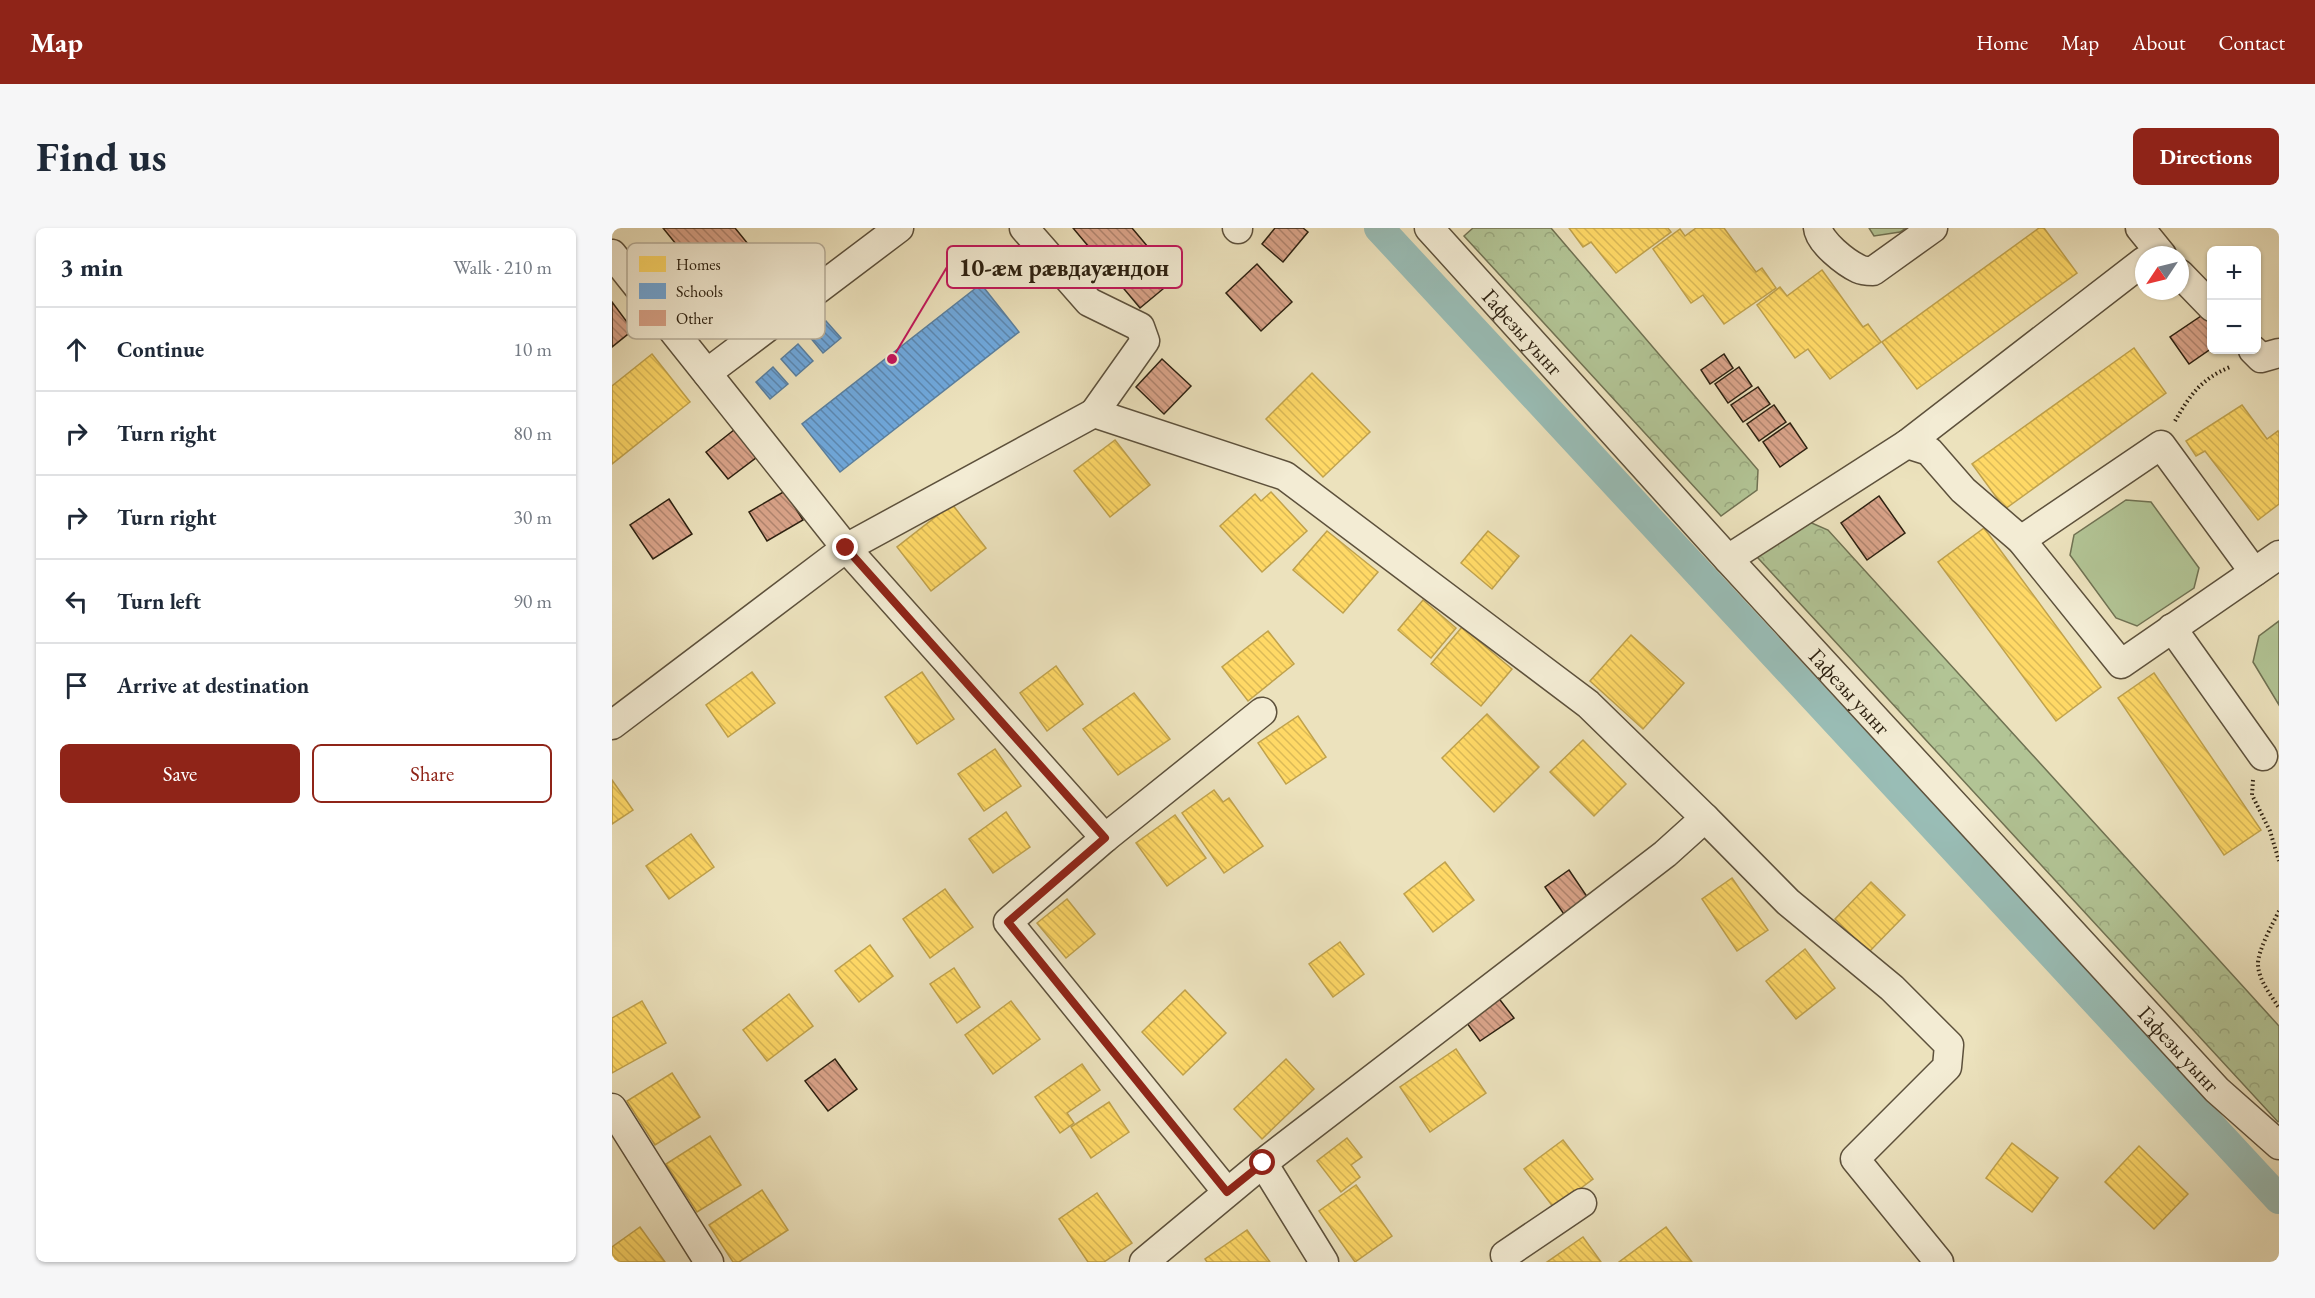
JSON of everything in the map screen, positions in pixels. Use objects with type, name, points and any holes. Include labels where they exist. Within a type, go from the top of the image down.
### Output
[{"type":"street","points":[[825,283],[898,228]]},
{"type":"street","points":[[612,725],[846,548],[1094,413],[1145,341],[1140,327],[1089,302],[1024,228]]},
{"type":"street","points":[[1818,228],[1819,235],[1831,249],[1859,269],[1873,271],[1933,228]]},
{"type":"street","points":[[2140,228],[2149,246]]},
{"type":"street","name":"Гафезы уынг","points":[[1436,230],[1728,560],[2217,1090],[2279,1145]]},
{"type":"street","points":[[612,254],[627,273]]},
{"type":"street","points":[[1728,560],[1907,444],[2135,270]]},
{"type":"street","points":[[2189,284],[2207,303]]},
{"type":"street","points":[[680,339],[846,548],[1105,838]]},
{"type":"street","points":[[707,373],[752,339]]},
{"type":"street","points":[[2243,354],[2261,358],[2279,353]]},
{"type":"street","points":[[1094,413],[1285,476],[1588,704],[1788,902],[1892,988],[1949,1045],[1947,1067],[1855,1159],[1939,1262]]},
{"type":"street","points":[[1907,444],[1929,451],[1963,490],[2021,540],[2121,664],[2279,555]]},
{"type":"street","points":[[2021,540],[2161,445],[2254,572]]},
{"type":"street","points":[[2172,628],[2263,756]]},
{"type":"street","points":[[1227,1192],[1008,922],[1105,838],[1262,712]]},
{"type":"street","points":[[1144,1262],[1263,1163],[1665,854],[1705,818]]},
{"type":"street","points":[[612,1108],[709,1262]]},
{"type":"street","points":[[1263,1163],[1324,1262]]},
{"type":"street","points":[[1504,1260],[1582,1203]]},
{"type":"path","points":[[2161,445],[2191,394],[2212,374],[2230,366],[2243,354]]},
{"type":"path","points":[[2263,756],[2253,772],[2253,795],[2270,831],[2279,861]]},
{"type":"path","points":[[2279,911],[2257,963],[2262,982],[2279,1008]]},
{"type":"green space","points":[[1473,228],[1551,228],[1758,470],[1757,490],[1721,516],[1464,236]]},
{"type":"green space","points":[[1869,228],[1906,228],[1900,232],[1874,236]]},
{"type":"green space","points":[[2126,500],[2151,502],[2199,568],[2194,588],[2137,626],[2116,618],[2070,555],[2074,535]]},
{"type":"green space","points":[[1791,514],[1828,530],[2279,1026],[2278,1122],[1747,546]]},
{"type":"green space","points":[[2279,621],[2279,705],[2253,662],[2259,636]]},
{"type":"building: Homes","points":[[1569,228],[1668,228],[1671,232],[1616,273],[1591,242],[1583,247]]},
{"type":"building: Homes","points":[[1696,228],[1724,228],[1756,272],[1762,268],[1776,288],[1724,324],[1703,295],[1691,303],[1653,249],[1680,229],[1685,236]]},
{"type":"building: Homes","points":[[2039,228],[2044,228],[2077,273],[1917,389],[1882,342]]},
{"type":"building: Homes","points":[[1822,270],[1863,327],[1868,324],[1881,342],[1830,379],[1808,349],[1795,358],[1757,305],[1780,287],[1787,296]]},
{"type":"building: Homes","points":[[2134,348],[2166,393],[2005,509],[1972,464]]},
{"type":"building: Homes","points":[[652,354],[690,402],[612,464],[612,386]]},
{"type":"building: Homes","points":[[1312,373],[1370,432],[1323,477],[1266,419]]},
{"type":"building: Homes","points":[[2242,405],[2267,439],[2278,431],[2279,433],[2279,504],[2258,520],[2205,451],[2196,456],[2186,441]]},
{"type":"building: Homes","points":[[1115,440],[1150,485],[1110,517],[1074,471]]},
{"type":"building: Homes","points":[[1271,492],[1307,531],[1262,572],[1220,526],[1255,494],[1261,501]]},
{"type":"building: Homes","points":[[952,504],[986,548],[931,591],[897,547]]},
{"type":"building: Homes","points":[[1984,528],[2101,687],[2056,721],[1938,562]]},
{"type":"building: Homes","points":[[1327,531],[1378,572],[1343,613],[1293,570]]},
{"type":"building: Homes","points":[[1488,531],[1519,556],[1492,589],[1461,563]]},
{"type":"building: Homes","points":[[1423,600],[1456,628],[1431,658],[1398,630]]},
{"type":"building: Homes","points":[[1462,627],[1512,669],[1481,706],[1431,664]]},
{"type":"building: Homes","points":[[1268,631],[1294,664],[1248,701],[1222,667]]},
{"type":"building: Homes","points":[[1631,635],[1684,683],[1643,729],[1590,681]]},
{"type":"building: Homes","points":[[1056,666],[1083,704],[1047,731],[1020,693]]},
{"type":"building: Homes","points":[[752,672],[775,703],[728,737],[706,705]]},
{"type":"building: Homes","points":[[922,672],[954,719],[917,744],[885,697]]},
{"type":"building: Homes","points":[[2154,673],[2261,830],[2224,855],[2118,698]]},
{"type":"building: Homes","points":[[1134,693],[1170,739],[1118,775],[1083,729]]},
{"type":"building: Homes","points":[[1487,714],[1539,767],[1494,812],[1442,758]]},
{"type":"building: Homes","points":[[1298,716],[1326,757],[1286,784],[1258,743]]},
{"type":"building: Homes","points":[[1583,740],[1626,784],[1594,816],[1550,772]]},
{"type":"building: Homes","points":[[995,749],[1021,786],[984,811],[958,774]]},
{"type":"building: Homes","points":[[612,780],[633,810],[612,824]]},
{"type":"building: Homes","points":[[1214,790],[1223,802],[1229,798],[1263,846],[1224,873],[1182,813]]},
{"type":"building: Homes","points":[[1006,812],[1030,847],[993,873],[969,839]]},
{"type":"building: Homes","points":[[1175,815],[1206,858],[1167,886],[1136,843]]},
{"type":"building: Homes","points":[[691,834],[714,867],[669,899],[646,866]]},
{"type":"building: Homes","points":[[1445,862],[1474,900],[1433,932],[1404,894]]},
{"type":"building: Homes","points":[[1732,878],[1768,930],[1737,951],[1702,899]]},
{"type":"building: Homes","points":[[1871,882],[1905,915],[1869,952],[1835,919]]},
{"type":"building: Homes","points":[[945,889],[973,927],[930,958],[903,919]]},
{"type":"building: Homes","points":[[1067,899],[1095,934],[1066,958],[1037,923]]},
{"type":"building: Homes","points":[[1340,942],[1364,974],[1333,997],[1309,964]]},
{"type":"building: Homes","points":[[870,945],[893,976],[859,1002],[835,971]]},
{"type":"building: Homes","points":[[1805,949],[1835,988],[1796,1019],[1766,981]]},
{"type":"building: Homes","points":[[954,968],[980,1007],[957,1023],[930,984]]},
{"type":"building: Homes","points":[[1185,990],[1226,1033],[1183,1075],[1142,1032]]},
{"type":"building: Homes","points":[[789,994],[813,1026],[767,1061],[743,1030]]},
{"type":"building: Homes","points":[[642,1001],[666,1043],[612,1073],[612,1018]]},
{"type":"building: Homes","points":[[1011,1001],[1040,1039],[993,1074],[965,1035]]},
{"type":"building: Homes","points":[[1456,1049],[1486,1093],[1430,1132],[1400,1087]]},
{"type":"building: Homes","points":[[1286,1059],[1314,1089],[1262,1139],[1234,1109]]},
{"type":"building: Homes","points":[[1082,1064],[1100,1090],[1067,1113],[1074,1123],[1060,1133],[1035,1097]]},
{"type":"building: Homes","points":[[672,1073],[700,1117],[655,1145],[627,1101]]},
{"type":"building: Homes","points":[[1109,1102],[1129,1132],[1091,1158],[1071,1127]]},
{"type":"building: Homes","points":[[710,1136],[741,1185],[697,1212],[666,1164]]},
{"type":"building: Homes","points":[[1347,1138],[1362,1157],[1351,1165],[1360,1177],[1341,1192],[1317,1161]]},
{"type":"building: Homes","points":[[1563,1140],[1593,1179],[1554,1208],[1524,1169]]},
{"type":"building: Homes","points":[[2012,1143],[2058,1178],[2032,1212],[1986,1178]]},
{"type":"building: Homes","points":[[2139,1146],[2188,1194],[2154,1229],[2105,1182]]},
{"type":"building: Homes","points":[[1356,1185],[1392,1236],[1355,1262],[1319,1211]]},
{"type":"building: Homes","points":[[762,1190],[788,1230],[739,1262],[733,1262],[709,1225]]},
{"type":"building: Homes","points":[[1097,1193],[1132,1243],[1104,1262],[1088,1262],[1059,1219]]},
{"type":"building: Homes","points":[[640,1227],[665,1262],[615,1262],[612,1259],[612,1247]]},
{"type":"building: Homes","points":[[1666,1227],[1692,1262],[1619,1262]]},
{"type":"building: Homes","points":[[1247,1230],[1270,1262],[1207,1262],[1205,1259]]},
{"type":"building: Homes","points":[[1583,1237],[1601,1262],[1547,1262]]},
{"type":"building: Schools","points":[[981,284],[1019,332],[840,472],[802,424]]},
{"type":"building: Schools","points":[[825,322],[841,338],[823,353],[811,339],[825,339]]},
{"type":"building: Schools","points":[[798,344],[813,361],[796,376],[781,359]]},
{"type":"building: Schools","points":[[773,367],[788,384],[770,399],[756,382]]},
{"type":"building: Other","points":[[663,228],[735,228],[747,243],[675,243]]},
{"type":"building: Other","points":[[1073,228],[1132,228],[1175,279],[1140,308]]},
{"type":"building: Other","points":[[1275,228],[1303,228],[1308,232],[1283,262],[1262,244]]},
{"type":"building: Other","points":[[1257,264],[1292,302],[1261,331],[1226,293]]},
{"type":"building: Other","points":[[612,302],[627,322],[627,335],[612,347]]},
{"type":"building: Other","points":[[2207,312],[2207,351],[2189,364],[2170,337]]},
{"type":"building: Other","points":[[1724,354],[1733,368],[1710,384],[1701,370]]},
{"type":"building: Other","points":[[1162,359],[1191,386],[1164,414],[1136,387]]},
{"type":"building: Other","points":[[1739,367],[1752,386],[1728,403],[1715,384]]},
{"type":"building: Other","points":[[1758,387],[1770,404],[1743,422],[1731,405]]},
{"type":"building: Other","points":[[1774,405],[1786,422],[1759,441],[1747,424]]},
{"type":"building: Other","points":[[1790,423],[1807,448],[1780,467],[1763,442]]},
{"type":"building: Other","points":[[739,426],[761,454],[728,479],[706,452]]},
{"type":"building: Other","points":[[785,491],[803,520],[767,541],[749,512]]},
{"type":"building: Other","points":[[1879,496],[1905,533],[1867,560],[1841,523]]},
{"type":"building: Other","points":[[669,499],[692,534],[653,559],[630,525]]},
{"type":"building: Other","points":[[1569,870],[1590,901],[1566,917],[1545,887]]},
{"type":"building: Other","points":[[1497,996],[1514,1018],[1480,1041],[1464,1019]]},
{"type":"building: Other","points":[[835,1059],[857,1089],[828,1111],[805,1081]]},
{"type":"waterway","points":[[1379,228],[2279,1199]]},
{"type":"place","name":"10-æм рӕвдауӕндон","points":[[892,359]]},
{"type":"route","points":[[846,548],[1105,838],[1008,922],[1227,1192],[1263,1163]]}]
